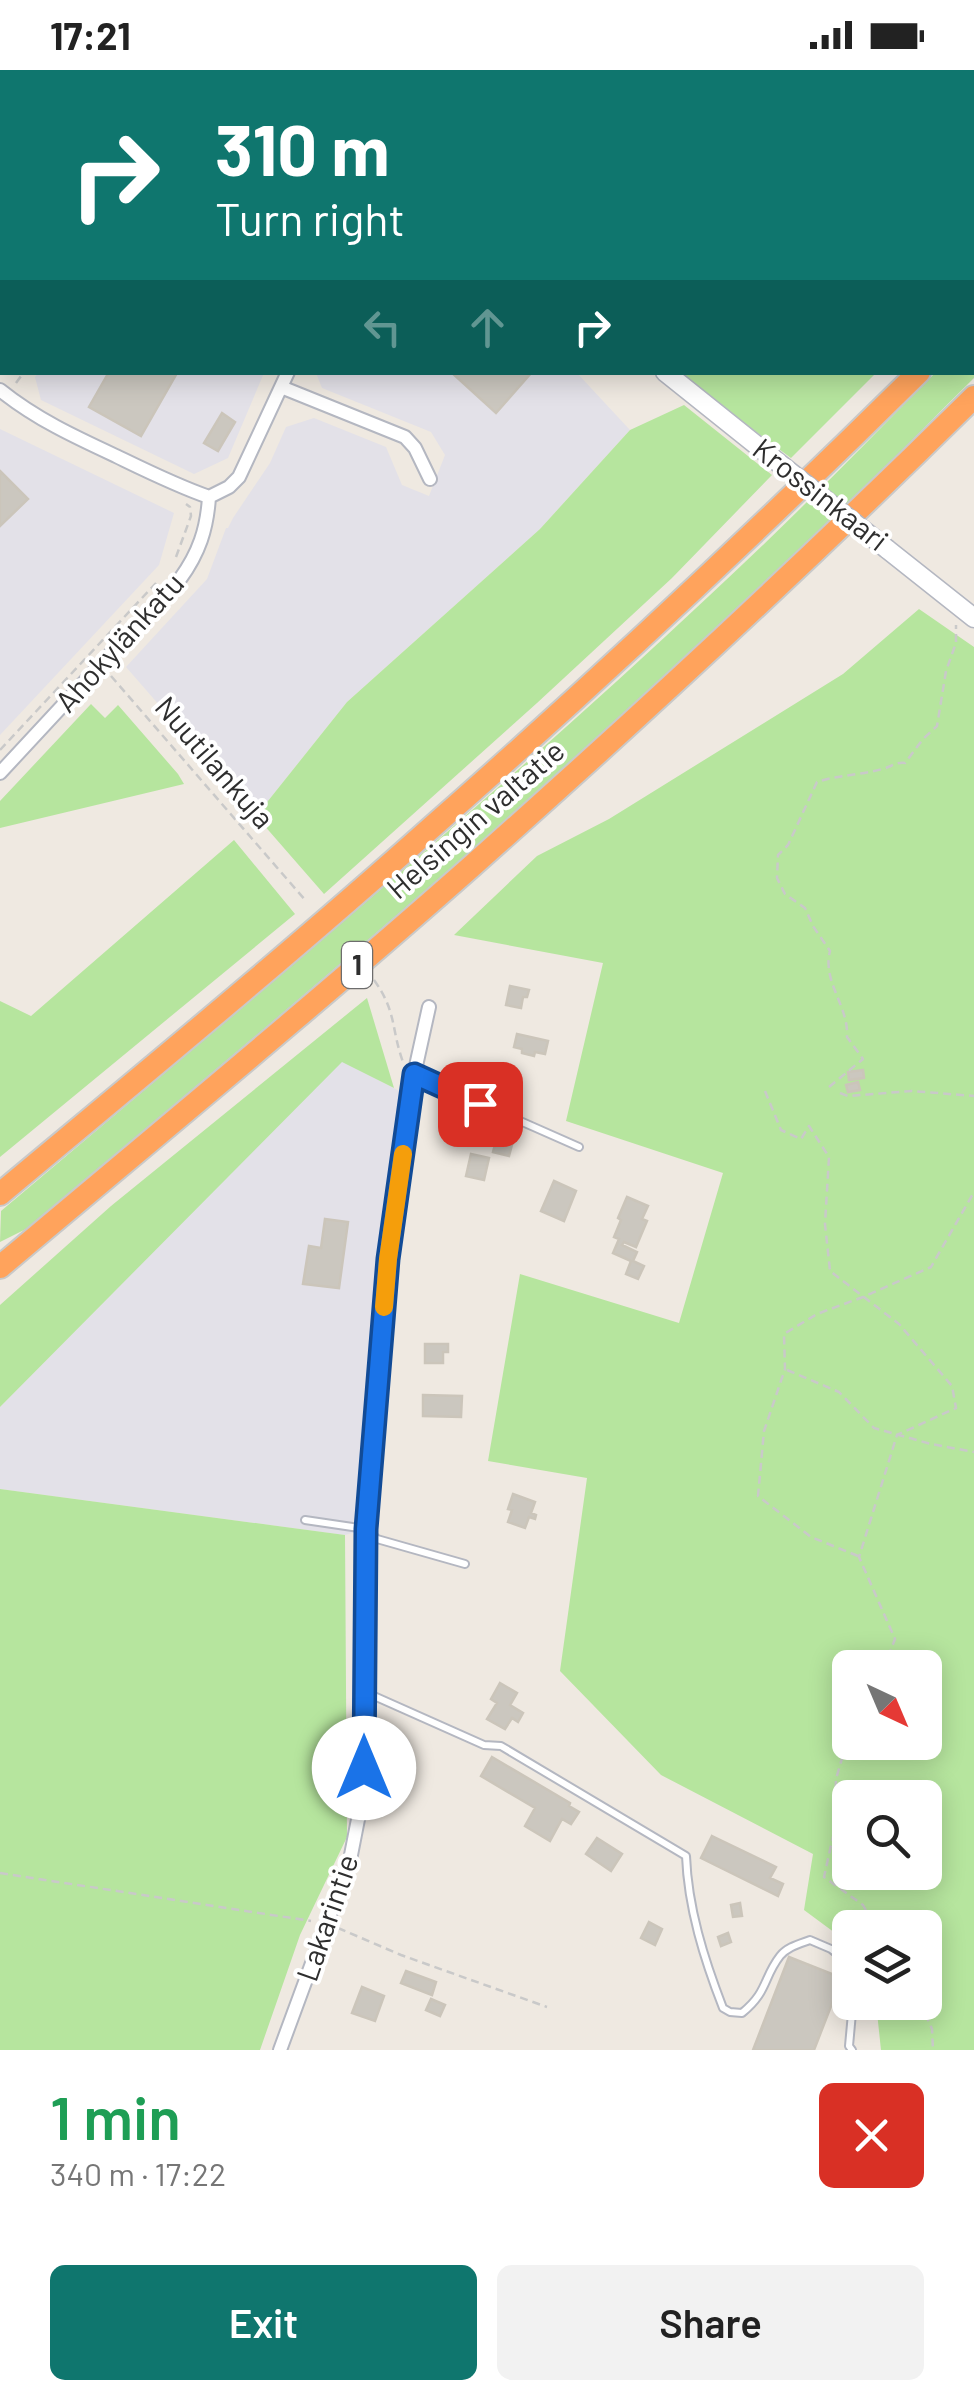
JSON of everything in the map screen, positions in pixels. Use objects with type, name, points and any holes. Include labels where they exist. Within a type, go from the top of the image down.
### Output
[{"type":"highway","name":"Helsingin valtatie","points":[[0,1194],[431,828],[759,530],[916,375]]},
{"type":"highway","name":"Helsingin valtatie","points":[[0,1267],[469,868],[720,642],[974,398]]},
{"type":"street","points":[[0,390],[58,429],[210,497],[229,488],[239,477],[287,375]]},
{"type":"street","name":"Krossinkaari","points":[[670,375],[974,618]]},
{"type":"street","points":[[282,387],[406,437],[430,479]]},
{"type":"street","name":"Ahokylänkatu","points":[[0,773],[180,579],[204,536],[210,497]]},
{"type":"street","name":"Lakarintie","points":[[280,2050],[350,1860],[362,1798],[366,1529],[388,1259],[414,1074],[430,1007]]},
{"type":"lane","points":[[414,1074],[579,1148]]},
{"type":"lane","points":[[305,1520],[366,1529],[377,1539],[465,1564]]},
{"type":"lane","points":[[364,1691],[484,1745],[501,1746],[686,1856],[687,1886],[705,1962],[723,2008],[730,2012],[742,2012],[754,2003],[780,1955],[791,1947],[810,1940],[832,1950]]},
{"type":"lane","points":[[852,2020],[852,2050]]},
{"type":"path","points":[[176,558],[191,516],[190,506],[180,499]]},
{"type":"path","points":[[0,750],[156,583]]},
{"type":"path","points":[[829,1087],[863,1058],[847,1037],[848,1022],[829,975],[830,951],[804,908],[785,894],[777,878],[778,855],[788,846],[817,782],[905,763],[937,726],[946,671],[956,643],[956,604]]},
{"type":"path","name":"Nuutilankuja","points":[[101,664],[306,900]]},
{"type":"path","points":[[374,980],[393,1015],[404,1066],[414,1074]]},
{"type":"path","points":[[765,1090],[780,1130],[801,1138],[809,1126],[829,1157],[826,1224],[830,1271],[899,1324],[952,1386],[956,1408],[897,1434],[859,1557],[894,1639],[890,1650]]},
{"type":"path","points":[[840,1093],[848,1096],[912,1090],[974,1096]]},
{"type":"path","points":[[859,1557],[811,1538],[758,1496],[764,1431],[785,1369],[784,1334],[817,1314],[931,1266],[974,1192]]},
{"type":"path","points":[[785,1369],[839,1392],[874,1428],[974,1452]]},
{"type":"path","points":[[842,1760],[836,1779],[834,1832],[824,1877],[865,1910]]},
{"type":"path","points":[[0,1873],[328,1923],[401,1955],[547,2007]]},
{"type":"path","points":[[928,2020],[933,2050]]},
{"type":"shaded area","points":[[263,375],[228,458],[194,474],[41,400],[35,377]]},
{"type":"shaded area","points":[[317,375],[579,375],[630,430],[540,529],[347,702],[256,816],[126,667],[207,579],[226,528],[270,463],[286,427],[314,418],[386,447],[402,485],[429,496],[445,455],[431,432],[322,388]]},
{"type":"shaded area","points":[[0,429],[174,513],[159,565],[0,735]]},
{"type":"shaded area","points":[[342,1061],[411,1097],[366,1529],[345,1535],[0,1489],[0,1407]]},
{"type":"green space","points":[[680,375],[874,375],[791,458]]},
{"type":"green space","points":[[933,375],[974,375],[732,618],[559,774],[28,1228],[0,1242],[1,1211],[536,754],[824,486]]},
{"type":"green space","points":[[684,405],[772,475],[672,578],[324,894],[256,816],[347,702],[540,529],[630,430]]},
{"type":"green space","points":[[919,609],[974,647],[974,2050],[881,2050],[878,2020],[942,2020],[942,1910],[832,1910],[832,1931],[804,1910],[813,1854],[661,1775],[560,1671],[587,1478],[488,1461],[520,1274],[679,1323],[723,1173],[566,1121],[603,963],[454,935],[537,856],[609,819],[843,674]]},
{"type":"green space","points":[[91,704],[105,718],[118,705],[184,784],[0,828],[0,801]]},
{"type":"green space","points":[[234,840],[295,914],[0,1157],[0,1001],[31,1016]]},
{"type":"green space","points":[[367,998],[394,1088],[342,1062],[0,1407],[0,1305],[111,1206]]},
{"type":"green space","points":[[0,1489],[345,1535],[347,1837],[300,1935],[260,2050],[0,2050]]},
{"type":"building","points":[[107,375],[176,375],[141,436],[89,407]]},
{"type":"building","points":[[454,375],[529,375],[496,413]]},
{"type":"building","points":[[222,413],[235,422],[218,451],[204,443]]},
{"type":"building","points":[[0,471],[28,499],[0,526]]},
{"type":"building","points":[[510,986],[529,990],[521,1008],[506,1005]]},
{"type":"building","points":[[517,1034],[548,1041],[545,1054],[522,1053],[522,1049],[514,1047]]},
{"type":"building","points":[[863,1070],[864,1078],[849,1080],[848,1072]]},
{"type":"building","points":[[858,1082],[860,1090],[848,1092],[846,1085]]},
{"type":"building","points":[[497,1137],[513,1141],[509,1156],[493,1152]]},
{"type":"building","points":[[471,1154],[489,1158],[484,1180],[466,1176]]},
{"type":"building","points":[[554,1181],[576,1191],[564,1221],[541,1211]]},
{"type":"building","points":[[627,1197],[648,1206],[642,1219],[647,1221],[636,1247],[624,1242],[622,1245],[637,1252],[633,1261],[644,1266],[638,1279],[626,1274],[631,1261],[613,1253],[619,1239],[614,1237],[621,1220],[618,1218]]},
{"type":"building","points":[[325,1219],[348,1222],[339,1288],[303,1284],[309,1246],[321,1248]]},
{"type":"building","points":[[425,1344],[448,1344],[443,1363],[425,1363]]},
{"type":"building","points":[[423,1395],[462,1396],[461,1417],[423,1416]]},
{"type":"building","points":[[513,1494],[535,1502],[531,1513],[536,1515],[535,1519],[529,1517],[525,1528],[508,1522]]},
{"type":"building","points":[[500,1683],[517,1693],[510,1705],[523,1713],[518,1722],[512,1718],[505,1729],[487,1719],[497,1703],[491,1699]]},
{"type":"building","points":[[492,1757],[570,1803],[579,1812],[571,1824],[562,1819],[550,1841],[525,1826],[535,1808],[481,1776]]},
{"type":"building","points":[[712,1836],[776,1867],[770,1878],[783,1884],[778,1896],[701,1858]]},
{"type":"building","points":[[597,1838],[622,1854],[611,1871],[586,1854]]},
{"type":"building","points":[[740,1903],[742,1916],[733,1917],[731,1905]]},
{"type":"building","points":[[649,1922],[662,1929],[655,1945],[641,1938]]},
{"type":"building","points":[[728,1933],[731,1942],[721,1946],[718,1937]]},
{"type":"building","points":[[789,1957],[832,1974],[832,2004],[814,2050],[753,2050]]},
{"type":"building","points":[[406,1971],[436,1982],[432,1995],[401,1983]]},
{"type":"building","points":[[362,1987],[384,1996],[375,2021],[352,2013]]},
{"type":"building","points":[[431,1999],[445,2005],[440,2016],[426,2010]]},
{"type":"slow traffic","points":[[384,1307],[403,1154]]},
{"type":"route","points":[[364,1768],[366,1529],[388,1259],[414,1074],[480,1104]]}]
